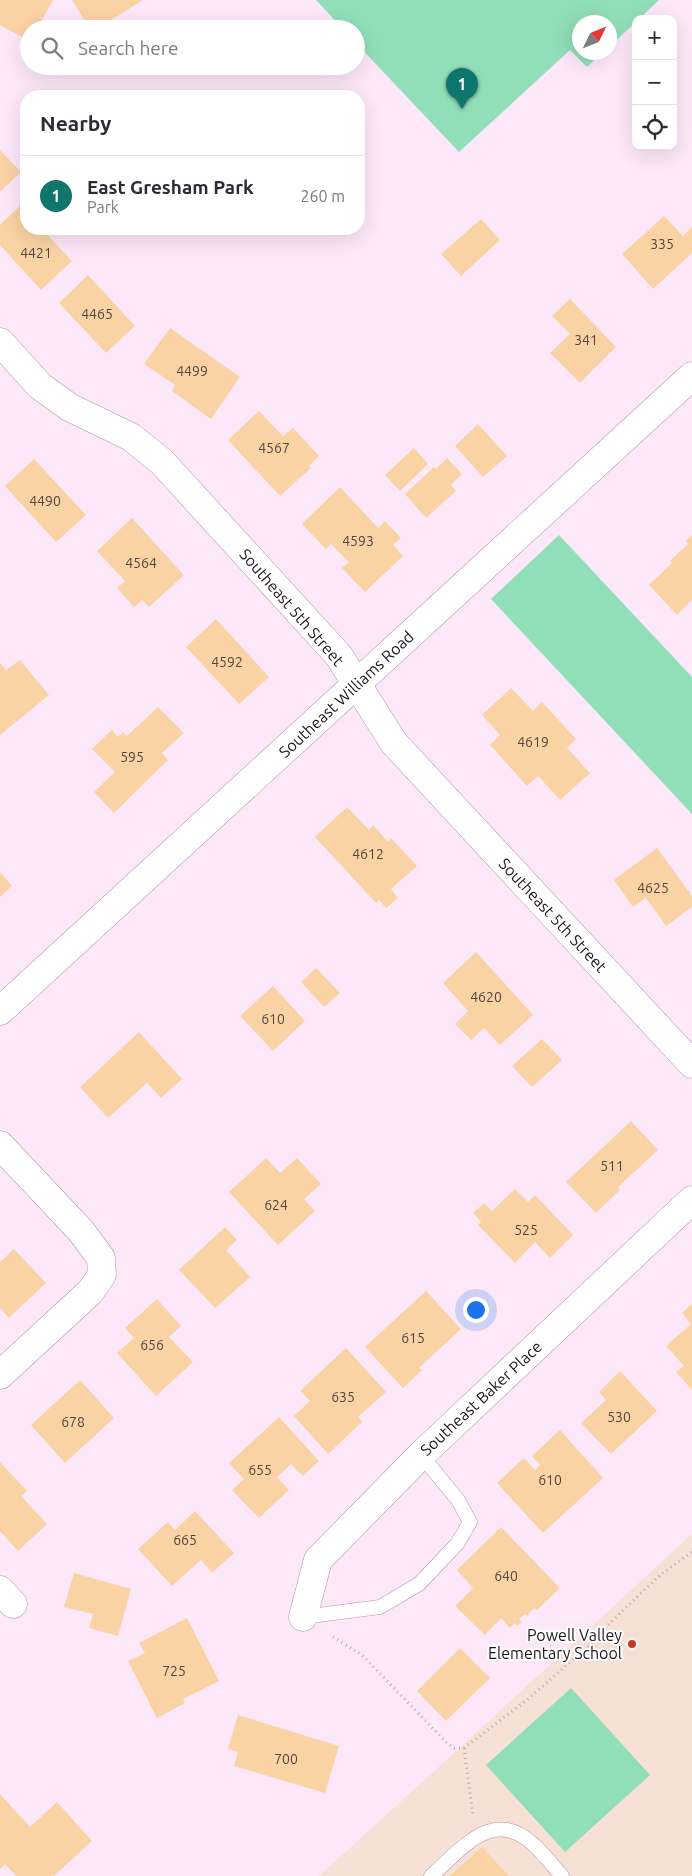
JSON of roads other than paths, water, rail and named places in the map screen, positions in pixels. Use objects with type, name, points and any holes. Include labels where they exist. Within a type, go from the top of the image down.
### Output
[{"type":"street","name":"Southeast 5th Street","points":[[0,342],[40,386],[69,407],[131,437],[162,462],[339,656],[394,743],[692,1064]]},
{"type":"street","name":"Southeast Williams Road","points":[[0,1011],[692,376]]},
{"type":"street","points":[[0,1145],[81,1231],[101,1258],[102,1275],[90,1292],[0,1375]]},
{"type":"street","name":"Southeast Baker Place","points":[[303,1618],[318,1560],[421,1454],[692,1200]]},
{"type":"lane","points":[[303,1618],[380,1606],[419,1584],[457,1544],[470,1522],[458,1500],[421,1454]]},
{"type":"lane","points":[[431,1876],[476,1836],[488,1830],[504,1828],[519,1834],[533,1844],[562,1876]]},
{"type":"place","name":"East Gresham Park","points":[[462,109]]},
{"type":"place","name":"Powell Valley Elementary School","points":[[632,1644]]}]
